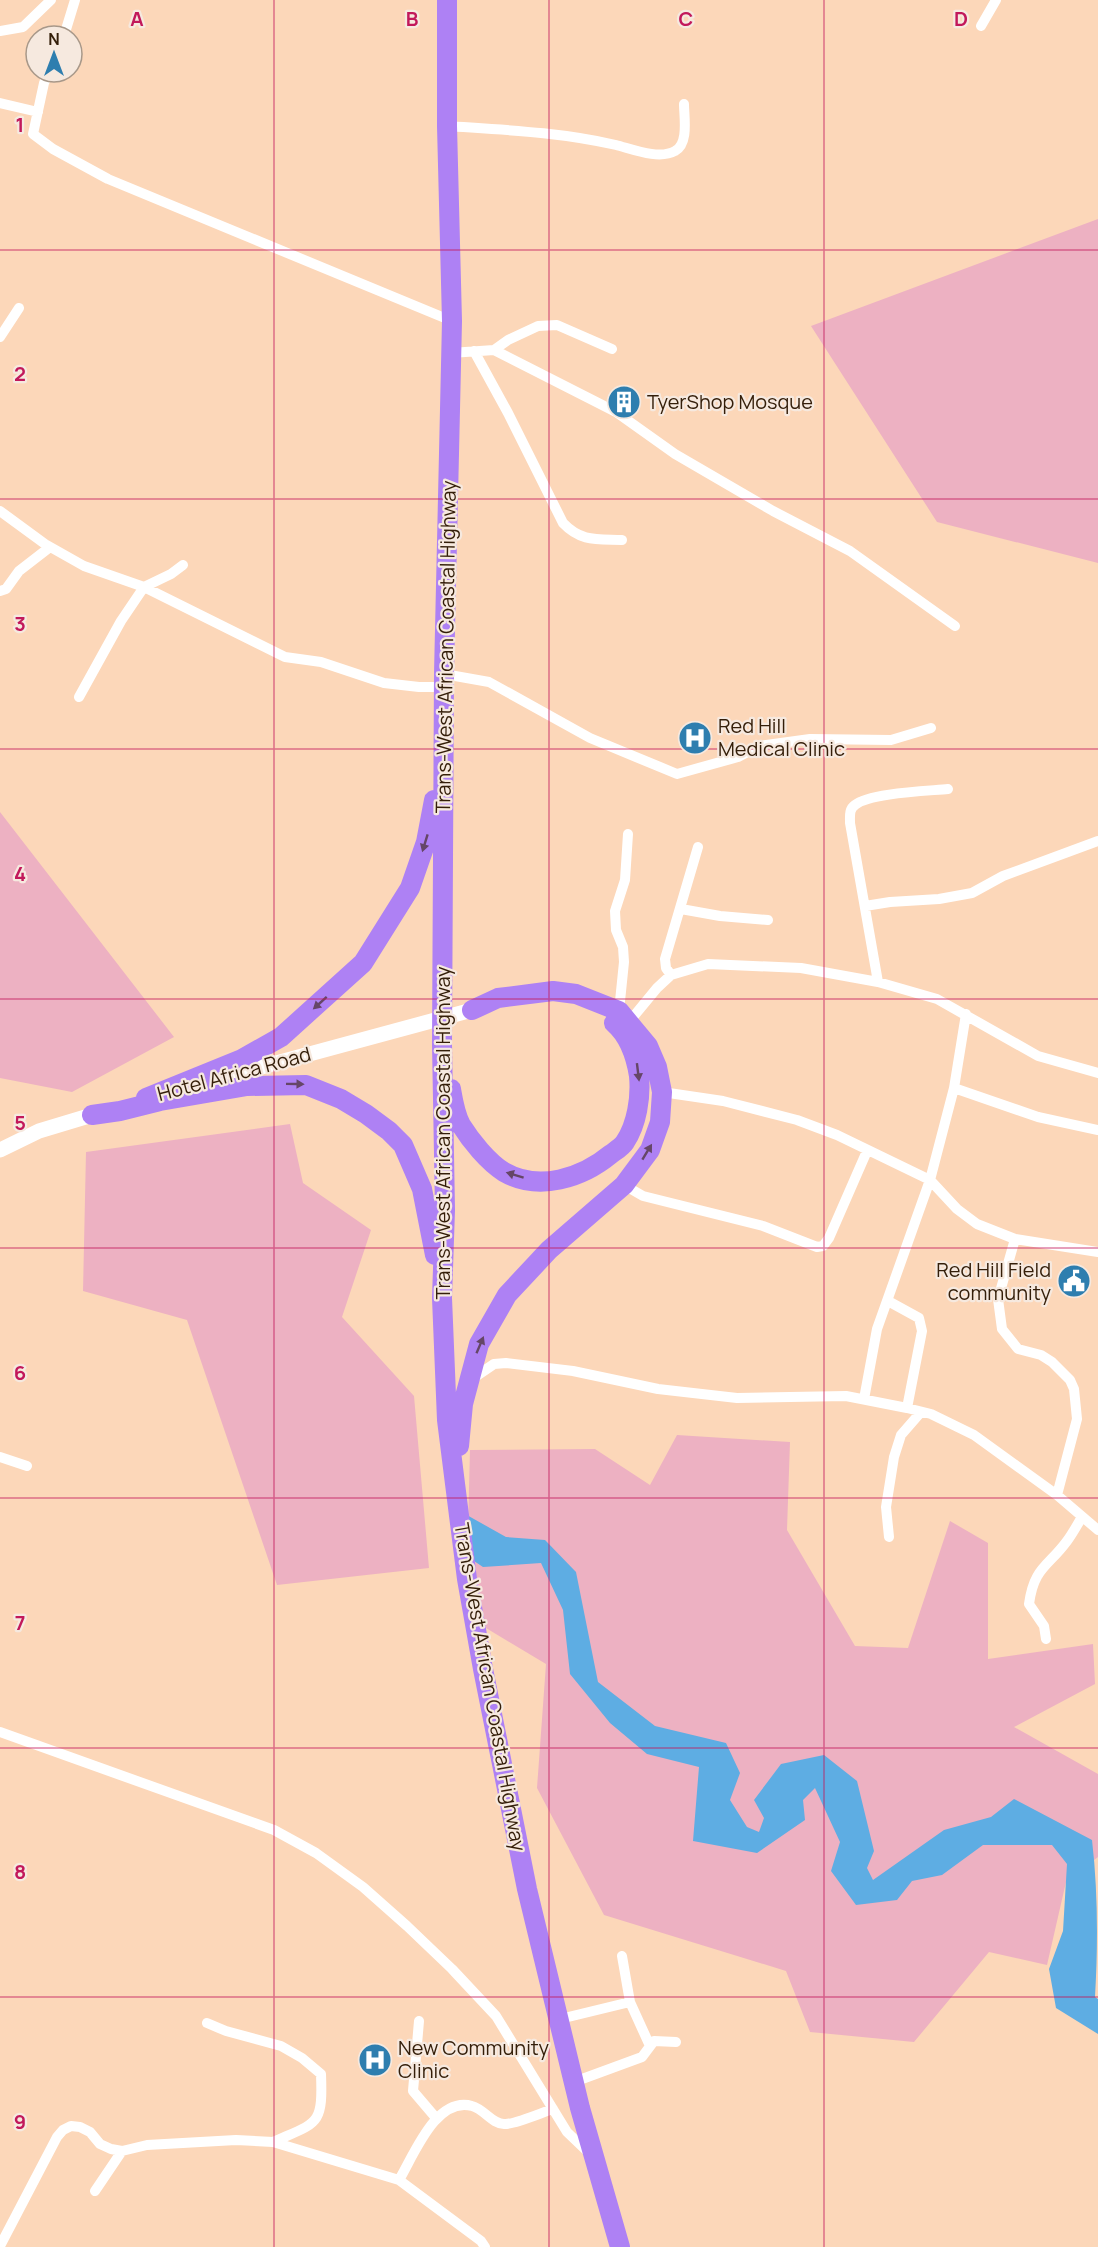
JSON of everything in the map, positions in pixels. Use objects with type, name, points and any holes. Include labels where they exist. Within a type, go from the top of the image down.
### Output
[{"type":"highway","name":"Trans-West African Coastal Highway","points":[[447,0],[447,126],[452,321],[444,688],[442,1044],[445,1210],[442,1298],[447,1420],[468,1579],[483,1669],[527,1888],[574,2082],[620,2247]]},
{"type":"highway","points":[[146,1098],[242,1059],[281,1037],[363,963],[410,888],[426,842],[436,789],[444,688]]},
{"type":"highway","points":[[455,1484],[463,1404],[479,1344],[507,1295],[549,1250],[624,1185],[650,1150],[660,1122],[662,1092],[657,1067],[648,1046],[624,1016],[576,994],[553,991],[498,998],[466,1012]]},
{"type":"highway","points":[[442,1044],[460,1124],[487,1158],[505,1172],[528,1179],[551,1182],[581,1174],[605,1160],[624,1143],[636,1118],[640,1089],[636,1058],[621,1029],[602,1013],[579,1003],[555,998],[500,1001],[466,1012]]},
{"type":"highway","points":[[92,1115],[246,1086],[306,1084],[341,1099],[389,1131],[403,1145],[422,1189],[442,1298]]},
{"type":"street","points":[[0,31],[23,27],[51,0]]},
{"type":"street","points":[[68,24],[75,0]]},
{"type":"street","points":[[981,26],[996,0]]},
{"type":"street","points":[[44,84],[33,135],[53,150],[108,179],[452,321]]},
{"type":"street","points":[[0,103],[38,112]]},
{"type":"street","points":[[447,126],[545,132],[595,140],[650,153],[667,153],[676,151],[682,145],[684,104]]},
{"type":"street","points":[[0,337],[19,308]]},
{"type":"street","points":[[494,350],[508,339],[538,326],[557,325],[612,349]]},
{"type":"street","points":[[451,353],[494,350],[616,412],[675,454],[773,511],[850,551],[955,626]]},
{"type":"street","points":[[474,351],[508,413],[562,523],[585,539],[622,540]]},
{"type":"street","points":[[0,511],[50,547],[84,566],[144,587],[285,657],[321,662],[384,683],[444,688],[489,682],[590,738],[677,774],[738,757],[759,746],[810,739],[891,740],[931,728]]},
{"type":"street","points":[[0,591],[6,589],[19,571],[50,547]]},
{"type":"street","points":[[79,697],[144,587],[171,574],[183,565]]},
{"type":"street","points":[[878,982],[850,823],[852,808],[855,804],[879,797],[948,789]]},
{"type":"street","points":[[624,1016],[623,947],[616,930],[615,911],[625,880],[628,834]]},
{"type":"street","points":[[865,906],[939,899],[972,893],[1012,872],[1098,841]]},
{"type":"street","points":[[671,975],[666,968],[665,959],[698,848]]},
{"type":"street","points":[[681,909],[720,916],[768,920]]},
{"type":"street","points":[[624,1016],[671,975],[708,964],[801,968],[878,982],[937,999],[1038,1056],[1098,1073]]},
{"type":"street","name":"Hotel Africa Road","points":[[0,1150],[39,1131],[146,1098],[466,1012]]},
{"type":"street","points":[[864,1399],[877,1329],[930,1180],[954,1088],[966,1014]]},
{"type":"street","points":[[954,1088],[1038,1117],[1098,1130]]},
{"type":"street","points":[[662,1092],[723,1101],[797,1120],[837,1135],[930,1180],[957,1209],[976,1224],[1015,1239],[1098,1252]]},
{"type":"street","points":[[624,1185],[643,1196],[763,1226],[817,1247],[823,1246],[829,1238],[867,1151]]},
{"type":"street","points":[[1015,1239],[998,1299],[1002,1329],[1018,1349],[1041,1355],[1052,1362],[1070,1380],[1074,1389],[1077,1419],[1057,1495]]},
{"type":"street","points":[[888,1301],[919,1318],[922,1331],[907,1408]]},
{"type":"street","points":[[467,1383],[494,1364],[506,1363],[573,1371],[658,1389],[737,1398],[846,1396],[907,1408],[931,1414],[974,1435],[1057,1495],[1098,1530]]},
{"type":"street","points":[[889,1537],[885,1507],[894,1457],[901,1435],[921,1412]]},
{"type":"street","points":[[0,1457],[27,1466]]},
{"type":"street","points":[[1046,1640],[1044,1626],[1029,1604],[1031,1590],[1043,1565],[1066,1542],[1082,1517]]},
{"type":"street","points":[[0,1732],[274,1830],[316,1853],[363,1887],[408,1926],[496,2016],[567,2132],[594,2158]]},
{"type":"street","points":[[622,1956],[630,2002],[650,2046]]},
{"type":"street","points":[[560,2019],[630,2002]]},
{"type":"street","points":[[419,2021],[413,2091],[436,2118]]},
{"type":"street","points":[[207,2023],[226,2031],[281,2046],[302,2058],[321,2074],[322,2106],[314,2124],[273,2142]]},
{"type":"street","points":[[574,2082],[642,2057],[654,2041],[676,2042]]},
{"type":"street","points":[[399,2180],[436,2118],[451,2107],[465,2104],[476,2107],[495,2121],[505,2125],[553,2109]]},
{"type":"street","points":[[0,2246],[57,2138],[63,2130],[71,2126],[81,2127],[90,2132],[100,2144],[122,2151],[147,2145],[236,2140],[273,2142],[399,2180],[481,2241],[485,2247]]},
{"type":"street","points":[[95,2191],[122,2151]]},
{"type":"shaded area","points":[[1098,219],[1098,563],[937,522],[811,326]]},
{"type":"shaded area","points":[[0,812],[174,1037],[72,1092],[0,1078]]},
{"type":"shaded area","points":[[290,1124],[303,1183],[371,1230],[342,1317],[414,1396],[429,1568],[277,1585],[187,1320],[83,1291],[86,1152]]},
{"type":"shaded area","points":[[677,1435],[790,1442],[787,1530],[855,1646],[908,1648],[950,1521],[988,1543],[988,1659],[1093,1644],[1095,1684],[1014,1727],[1098,1774],[1098,1857],[1066,1882],[1047,1965],[989,1952],[914,2042],[810,2032],[786,1971],[604,1915],[537,1788],[546,1664],[476,1622],[467,1566],[470,1450],[595,1449],[650,1485]]},
{"type":"water","points":[[465,1514],[506,1537],[545,1540],[576,1572],[598,1682],[655,1726],[726,1743],[740,1773],[730,1800],[747,1827],[759,1832],[764,1818],[754,1800],[781,1764],[824,1755],[857,1781],[874,1851],[867,1868],[873,1880],[944,1830],[991,1817],[1014,1799],[1092,1840],[1096,1898],[1095,1997],[1098,1999],[1098,2034],[1056,2008],[1049,1969],[1063,1931],[1067,1864],[1052,1845],[983,1845],[942,1875],[912,1881],[897,1900],[856,1905],[831,1871],[840,1842],[815,1788],[803,1800],[805,1820],[757,1853],[693,1841],[699,1767],[647,1754],[610,1723],[570,1674],[563,1610],[541,1563],[483,1567],[465,1555]]},
{"type":"place","name":"TyerShop Mosque","points":[[624,402]]},
{"type":"place","name":"Red Hill Medical Clinic","points":[[695,738]]},
{"type":"place","name":"Red Hill Field community","points":[[1074,1281]]},
{"type":"place","name":"New Community Clinic","points":[[375,2060]]}]
